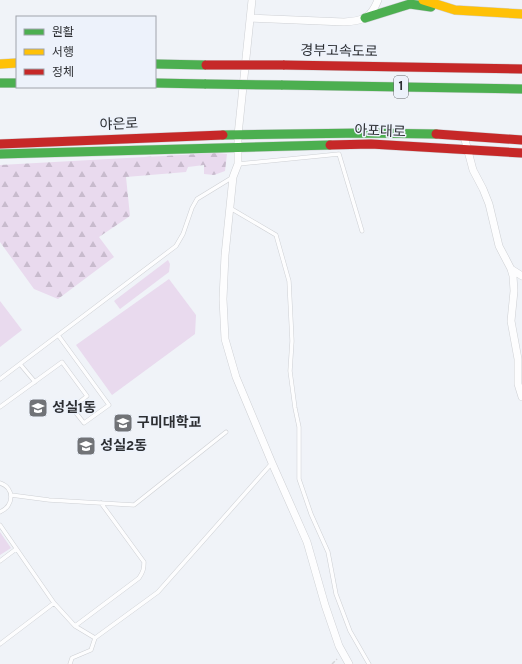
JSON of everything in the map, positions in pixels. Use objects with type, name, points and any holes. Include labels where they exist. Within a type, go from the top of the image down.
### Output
[{"type":"main road","points":[[423,0],[445,8]]},
{"type":"main road","points":[[439,0],[445,8]]},
{"type":"main road","points":[[365,18],[410,4],[464,12],[522,14]]},
{"type":"main road","points":[[0,64],[16,63]]},
{"type":"main road","name":"경부고속도로","points":[[156,64],[522,69]]},
{"type":"main road","points":[[0,83],[16,83]]},
{"type":"main road","name":"1","points":[[156,83],[522,89]]},
{"type":"main road","name":"아포대로","points":[[238,135],[364,132],[522,140]]},
{"type":"main road","name":"야은로","points":[[0,144],[238,135]]},
{"type":"main road","name":"아포대로","points":[[238,147],[371,144],[522,153]]},
{"type":"main road","name":"야은로","points":[[0,154],[238,147]]},
{"type":"street","points":[[252,0],[238,135],[238,164],[233,177],[229,207],[223,299],[225,339],[236,377],[272,463],[308,542],[338,646],[349,664]]},
{"type":"street","points":[[250,18],[344,22],[356,21],[365,18],[371,13],[378,0]]},
{"type":"street","points":[[464,136],[473,170],[489,204],[498,246],[511,269],[514,283],[511,321],[518,359],[518,384],[522,397]]},
{"type":"street","points":[[511,269],[521,274]]},
{"type":"lane","points":[[238,164],[339,154],[362,231]]},
{"type":"lane","points":[[0,379],[176,246],[183,234],[192,208],[197,199],[233,177]]},
{"type":"lane","points":[[229,207],[276,235],[289,281],[292,342],[290,371],[294,408],[299,427],[299,479],[311,514],[328,552],[336,594],[350,631],[369,664]]},
{"type":"lane","points":[[0,407],[62,362],[87,396],[72,408],[84,423],[109,405],[58,335]]},
{"type":"lane","points":[[20,364],[35,382]]},
{"type":"lane","points":[[11,495],[49,500],[134,505],[226,432]]},
{"type":"lane","points":[[70,664],[72,658],[91,650],[95,638],[158,592],[272,463]]},
{"type":"lane","points":[[0,483],[6,486],[11,495],[9,505],[6,509],[0,512]]},
{"type":"lane","points":[[76,626],[139,578],[143,572],[144,562],[101,502]]},
{"type":"lane","points":[[0,525],[54,603],[76,626],[95,638]]},
{"type":"lane","points":[[0,561],[16,549]]},
{"type":"lane","points":[[0,644],[54,603]]},
{"type":"green space","points":[[217,153],[227,154],[225,171],[214,175],[204,174],[204,165],[188,167],[186,172],[126,177],[130,216],[99,237],[114,257],[58,299],[34,289],[0,242],[0,165]]},
{"type":"green space","points":[[168,260],[170,264],[169,272],[120,309],[114,301]]},
{"type":"green space","points":[[169,279],[196,315],[195,334],[112,395],[76,345]]},
{"type":"green space","points":[[0,301],[22,330],[0,347]]},
{"type":"green space","points":[[0,532],[11,548],[0,555]]},
{"type":"traffic: fast","points":[[365,18],[410,4],[431,7]]},
{"type":"traffic: fast","points":[[156,64],[206,65]]},
{"type":"traffic: fast","points":[[0,83],[16,83]]},
{"type":"traffic: fast","points":[[156,83],[206,84]]},
{"type":"traffic: fast","points":[[206,84],[281,85]]},
{"type":"traffic: fast","points":[[281,85],[522,89]]},
{"type":"traffic: fast","points":[[223,135],[364,133],[436,134]]},
{"type":"traffic: fast","points":[[0,154],[330,145]]},
{"type":"traffic: slow","points":[[423,0],[455,10],[522,14]]},
{"type":"traffic: slow","points":[[0,64],[16,63]]},
{"type":"traffic: jam","points":[[206,65],[283,65]]},
{"type":"traffic: jam","points":[[283,65],[522,69]]},
{"type":"traffic: jam","points":[[436,134],[522,140]]},
{"type":"traffic: jam","points":[[0,144],[223,135]]},
{"type":"traffic: jam","points":[[330,145],[371,144],[522,153]]},
{"type":"place","name":"성실1동","points":[[38,408]]},
{"type":"place","name":"구미대학교","points":[[123,423]]},
{"type":"place","name":"성실2동","points":[[86,446]]}]
